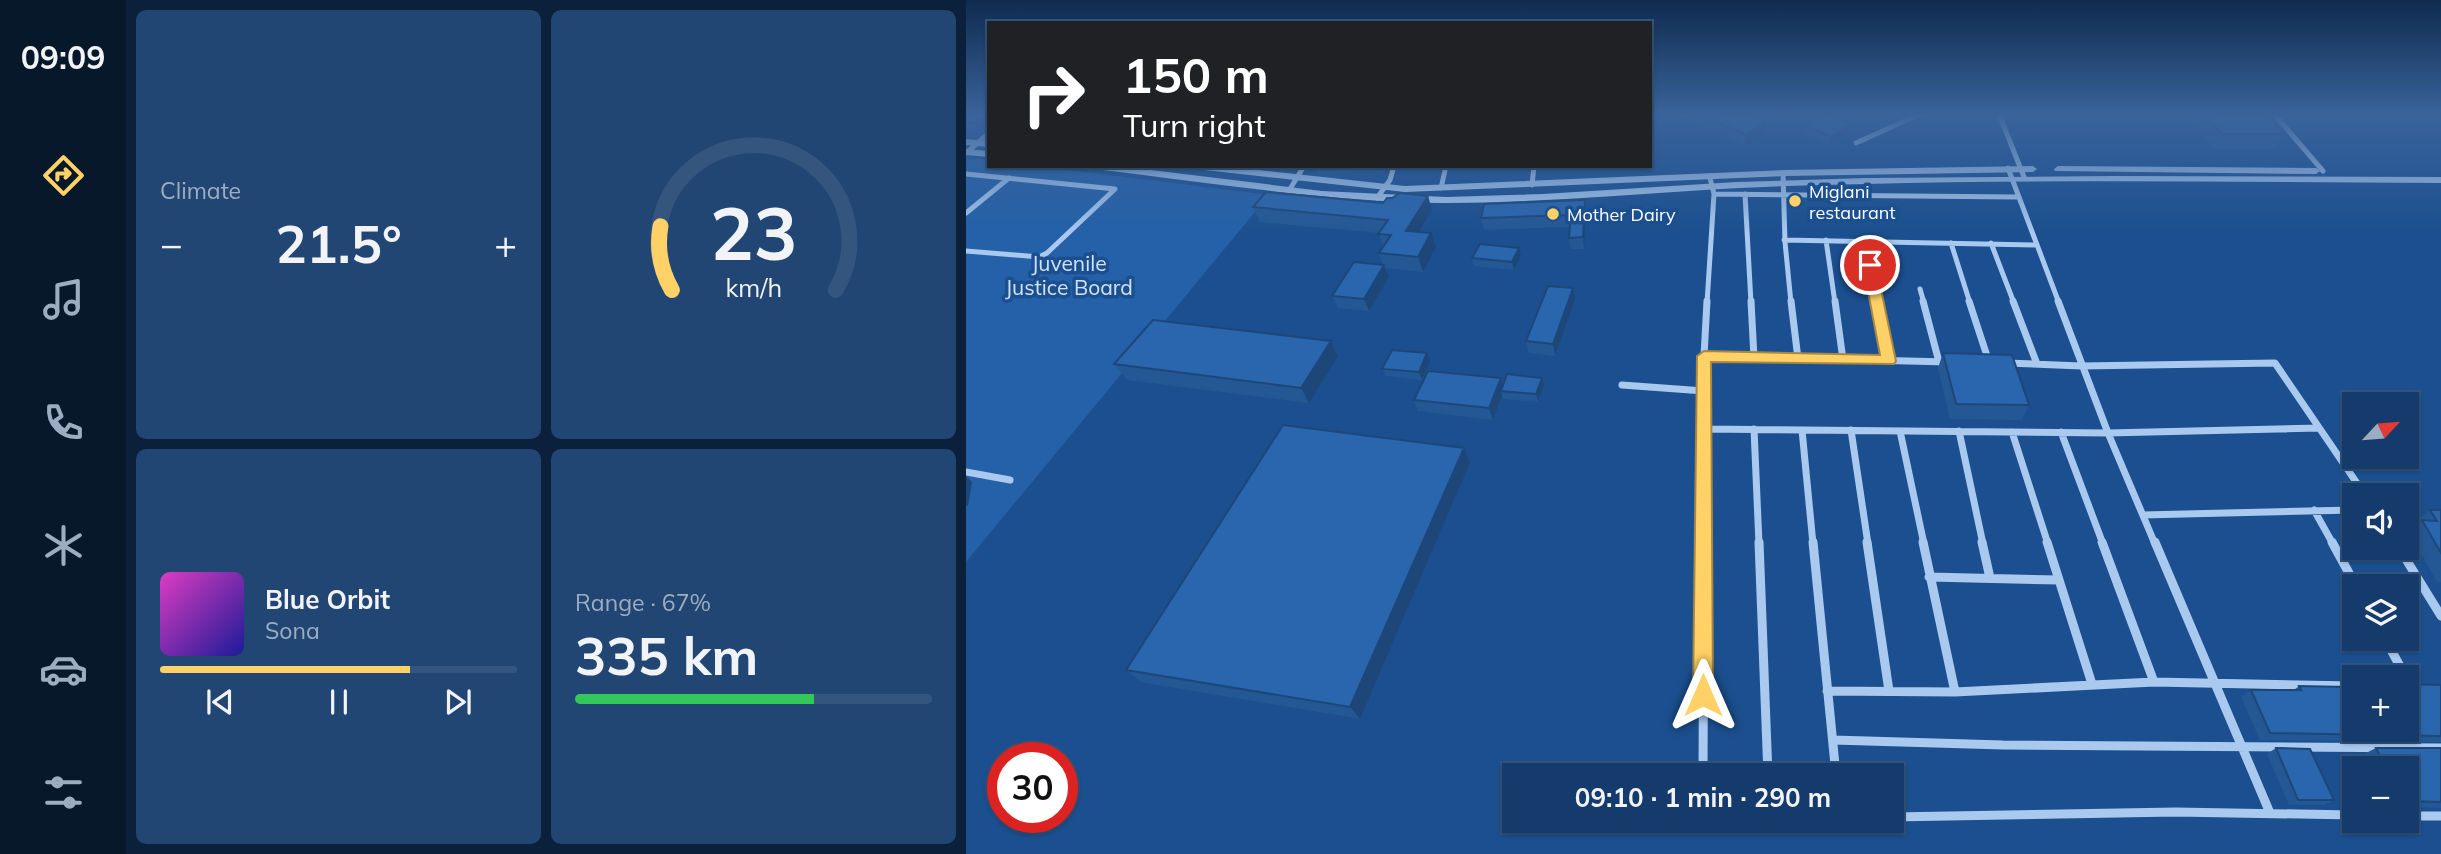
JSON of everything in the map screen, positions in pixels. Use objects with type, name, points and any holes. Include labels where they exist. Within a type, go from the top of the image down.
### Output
[{"type":"street","points":[[2014,154],[2021,173]]},
{"type":"street","points":[[2308,154],[2323,171]]},
{"type":"street","points":[[1112,168],[1377,198],[1466,199],[1712,186],[1783,178],[2009,173],[2441,172]]},
{"type":"street","points":[[1211,168],[1384,188],[1712,186],[1745,194],[2018,197]]},
{"type":"street","points":[[1290,190],[1303,168]]},
{"type":"street","points":[[1377,198],[1393,168]]},
{"type":"street","points":[[1441,188],[1446,168]]},
{"type":"street","points":[[1532,185],[1534,168]]},
{"type":"street","points":[[2009,173],[2108,433],[2270,813]]},
{"type":"street","points":[[2021,173],[2441,180]]},
{"type":"street","points":[[966,174],[1115,189],[1047,253],[1039,257],[966,251]]},
{"type":"street","points":[[966,213],[1009,178]]},
{"type":"street","points":[[1783,178],[1781,195],[1784,240],[1798,359]]},
{"type":"street","points":[[1703,763],[1704,356],[1712,186]]},
{"type":"street","points":[[1466,199],[1470,187]]},
{"type":"street","points":[[1745,194],[1754,358]]},
{"type":"street","points":[[1784,240],[2036,245]]},
{"type":"street","points":[[1826,240],[1843,359]]},
{"type":"street","points":[[1865,240],[1889,361]]},
{"type":"street","points":[[1951,243],[1989,363]]},
{"type":"street","points":[[1991,243],[2037,364]]},
{"type":"street","points":[[1920,289],[1939,362]]},
{"type":"street","points":[[1704,356],[1951,362]]},
{"type":"street","points":[[1976,363],[2081,366],[2275,363],[2357,483]]},
{"type":"street","points":[[1622,385],[1704,391]]},
{"type":"street","points":[[1703,429],[2108,433],[2319,428]]},
{"type":"street","points":[[1754,429],[1768,763]]},
{"type":"street","points":[[1802,430],[1835,763]]},
{"type":"street","points":[[1852,430],[1889,691]]},
{"type":"street","points":[[1900,431],[1955,692]]},
{"type":"street","points":[[1959,431],[1990,578]]},
{"type":"street","points":[[2011,432],[2092,684]]},
{"type":"street","points":[[2061,432],[2154,682]]},
{"type":"street","points":[[966,472],[1010,480]]},
{"type":"street","points":[[2314,510],[2349,574]]},
{"type":"street","points":[[2143,514],[2342,510]]},
{"type":"street","points":[[2406,560],[2441,616]]},
{"type":"street","points":[[1929,577],[2059,580]]},
{"type":"street","points":[[1827,691],[1955,692],[2154,682],[2342,686]]},
{"type":"street","points":[[1833,740],[2003,745],[2441,748]]},
{"type":"street","points":[[1904,817],[2176,812],[2342,815]]},
{"type":"street","points":[[2419,816],[2441,816]]},
{"type":"green space","name":"Juvenile Justice Board","points":[[966,158],[987,160],[987,168],[1052,168],[1269,195],[966,562]]},
{"type":"building","points":[[1266,192],[1383,203],[1387,198],[1400,193],[1428,196],[1406,231],[1431,233],[1418,257],[1379,253],[1391,235],[1378,234],[1388,220],[1253,207]]},
{"type":"building","points":[[1585,200],[1583,237],[1569,238],[1571,215],[1481,218],[1484,204]]},
{"type":"building","points":[[1480,244],[1519,248],[1512,262],[1472,258]]},
{"type":"building","points":[[1354,262],[1384,265],[1364,299],[1332,296]]},
{"type":"building","points":[[1548,286],[1573,288],[1553,344],[1526,341]]},
{"type":"building","points":[[1153,320],[1331,341],[1301,388],[1114,364]]},
{"type":"building","points":[[1392,350],[1427,353],[1419,372],[1382,369]]},
{"type":"building","points":[[1943,353],[2012,355],[2029,405],[1956,404]]},
{"type":"building","points":[[1428,371],[1501,378],[1489,408],[1414,400]]},
{"type":"building","points":[[1507,374],[1542,378],[1536,394],[1501,391]]},
{"type":"building","points":[[1283,425],[1464,448],[1350,707],[1126,670]]},
{"type":"building","points":[[2430,510],[2441,510],[2441,553],[2422,520],[2437,521]]},
{"type":"building","points":[[2419,684],[2441,685],[2441,736],[2419,736]]},
{"type":"building","points":[[2299,686],[2342,687],[2342,734],[2270,733],[2251,690],[2301,690]]},
{"type":"building","points":[[2276,748],[2310,749],[2334,800],[2298,800]]},
{"type":"building","points":[[2376,748],[2441,748],[2441,802],[2419,801],[2419,756],[2380,756]]},
{"type":"place","name":"Miglani restaurant","points":[[1795,201]]},
{"type":"place","name":"Mother Dairy","points":[[1553,214]]},
{"type":"route","points":[[1703,695],[1704,356],[1889,361],[1870,265]]}]
